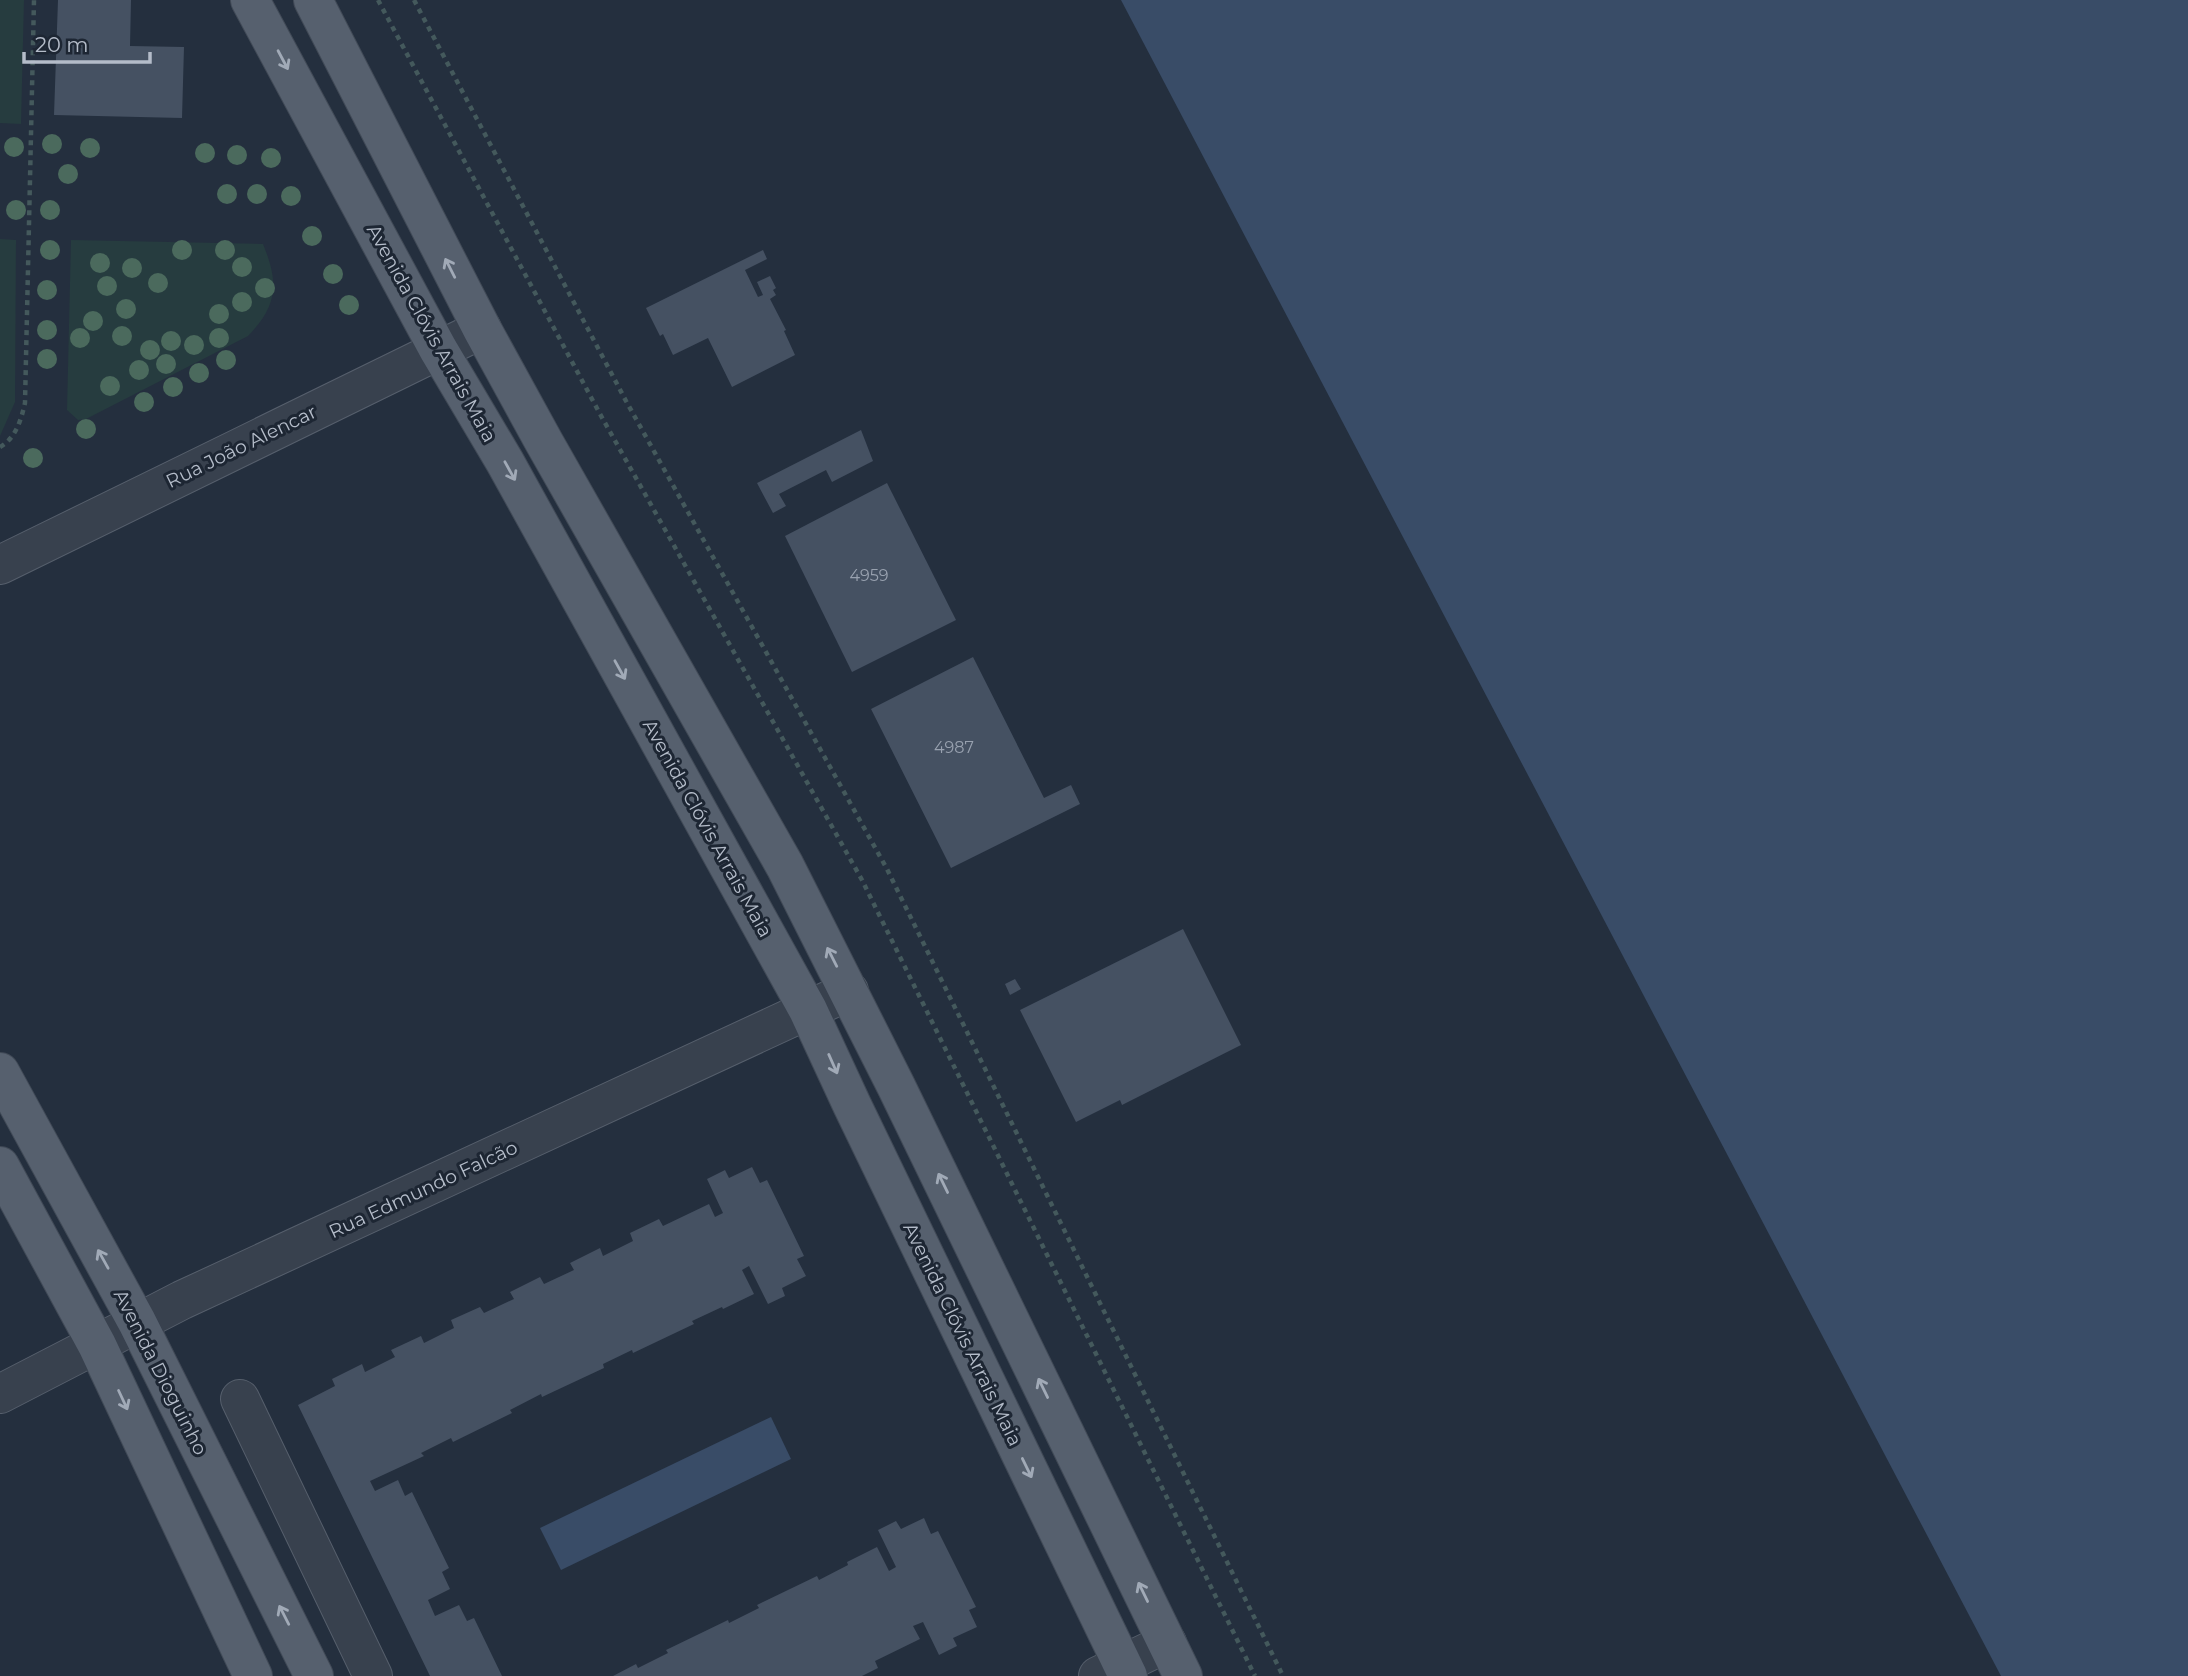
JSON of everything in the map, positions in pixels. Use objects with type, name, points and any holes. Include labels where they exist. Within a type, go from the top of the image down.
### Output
[{"type":"main road","name":"Avenida Clóvis Arrais Maia","points":[[250,0],[438,349],[505,462],[808,1010],[1116,1672]]},
{"type":"main road","points":[[313,0],[482,329],[785,866],[849,991],[1175,1659]]},
{"type":"main road","name":"Avenida Dioguinho","points":[[0,1072],[137,1322],[314,1676]]},
{"type":"main road","points":[[0,1166],[97,1345],[253,1676]]},
{"type":"street","name":"Rua João Alencar","points":[[0,565],[482,329]]},
{"type":"street","name":"Rua Edmundo Falcão","points":[[0,1394],[137,1322],[849,991]]},
{"type":"street","points":[[240,1399],[373,1676]]},
{"type":"street","points":[[1116,1672],[1175,1659]]},
{"type":"path","points":[[0,447],[21,421],[25,402],[34,0]]},
{"type":"path","points":[[378,0],[600,414],[862,880],[1255,1676]]},
{"type":"path","points":[[414,0],[626,401],[887,869],[1283,1676]]},
{"type":"green space","points":[[0,0],[24,0],[21,124],[0,123]]},
{"type":"green space","points":[[0,239],[16,240],[15,402],[0,436]]},
{"type":"green space","points":[[71,240],[263,244],[272,270],[273,293],[270,304],[248,336],[86,419],[78,420],[67,410]]},
{"type":"water","points":[[1121,0],[2188,0],[2188,1676],[2001,1676]]},
{"type":"water","points":[[771,1417],[791,1459],[561,1570],[540,1528]]},
{"type":"building","points":[[58,0],[131,0],[130,46],[184,47],[182,118],[54,115]]},
{"type":"building","points":[[763,250],[767,259],[745,270],[758,297],[763,295],[757,282],[770,276],[776,288],[773,290],[776,295],[770,299],[795,355],[732,387],[708,338],[673,355],[646,308]]},
{"type":"building","points":[[861,430],[873,461],[832,482],[826,470],[779,494],[786,506],[773,513],[757,483]]},
{"type":"building","points":[[887,483],[956,620],[852,672],[785,536]]},
{"type":"building","points":[[973,657],[1044,798],[1071,785],[1080,804],[951,868],[871,709]]},
{"type":"building","points":[[1183,929],[1241,1045],[1122,1105],[1120,1100],[1076,1122],[1020,1010]]},
{"type":"building","points":[[1015,979],[1021,989],[1010,995],[1005,984]]},
{"type":"building","points":[[752,1167],[760,1183],[767,1180],[804,1256],[797,1259],[806,1276],[782,1288],[785,1296],[768,1304],[749,1266],[742,1270],[754,1294],[692,1321],[694,1324],[633,1353],[632,1350],[603,1364],[604,1368],[542,1397],[541,1394],[510,1410],[512,1413],[453,1442],[451,1438],[421,1453],[424,1456],[370,1481],[375,1491],[398,1480],[405,1496],[412,1492],[449,1568],[442,1572],[450,1589],[428,1600],[435,1616],[459,1605],[467,1621],[474,1618],[502,1676],[430,1676],[298,1405],[335,1386],[332,1379],[362,1364],[365,1372],[395,1357],[391,1350],[421,1336],[424,1343],[454,1328],[451,1320],[480,1307],[484,1313],[514,1299],[510,1292],[540,1277],[544,1284],[574,1270],[570,1263],[600,1248],[603,1256],[633,1241],[630,1233],[659,1219],[663,1226],[709,1204],[715,1217],[723,1213],[707,1179],[725,1170],[729,1178]]},
{"type":"building","points":[[924,1518],[931,1534],[938,1531],[976,1607],[969,1610],[977,1627],[953,1638],[957,1646],[939,1655],[923,1622],[913,1626],[920,1639],[875,1661],[878,1668],[862,1676],[613,1676],[636,1664],[638,1668],[668,1653],[666,1650],[728,1620],[729,1623],[759,1608],[757,1605],[817,1576],[819,1580],[877,1547],[889,1571],[896,1567],[878,1530],[896,1521],[901,1529]]}]
